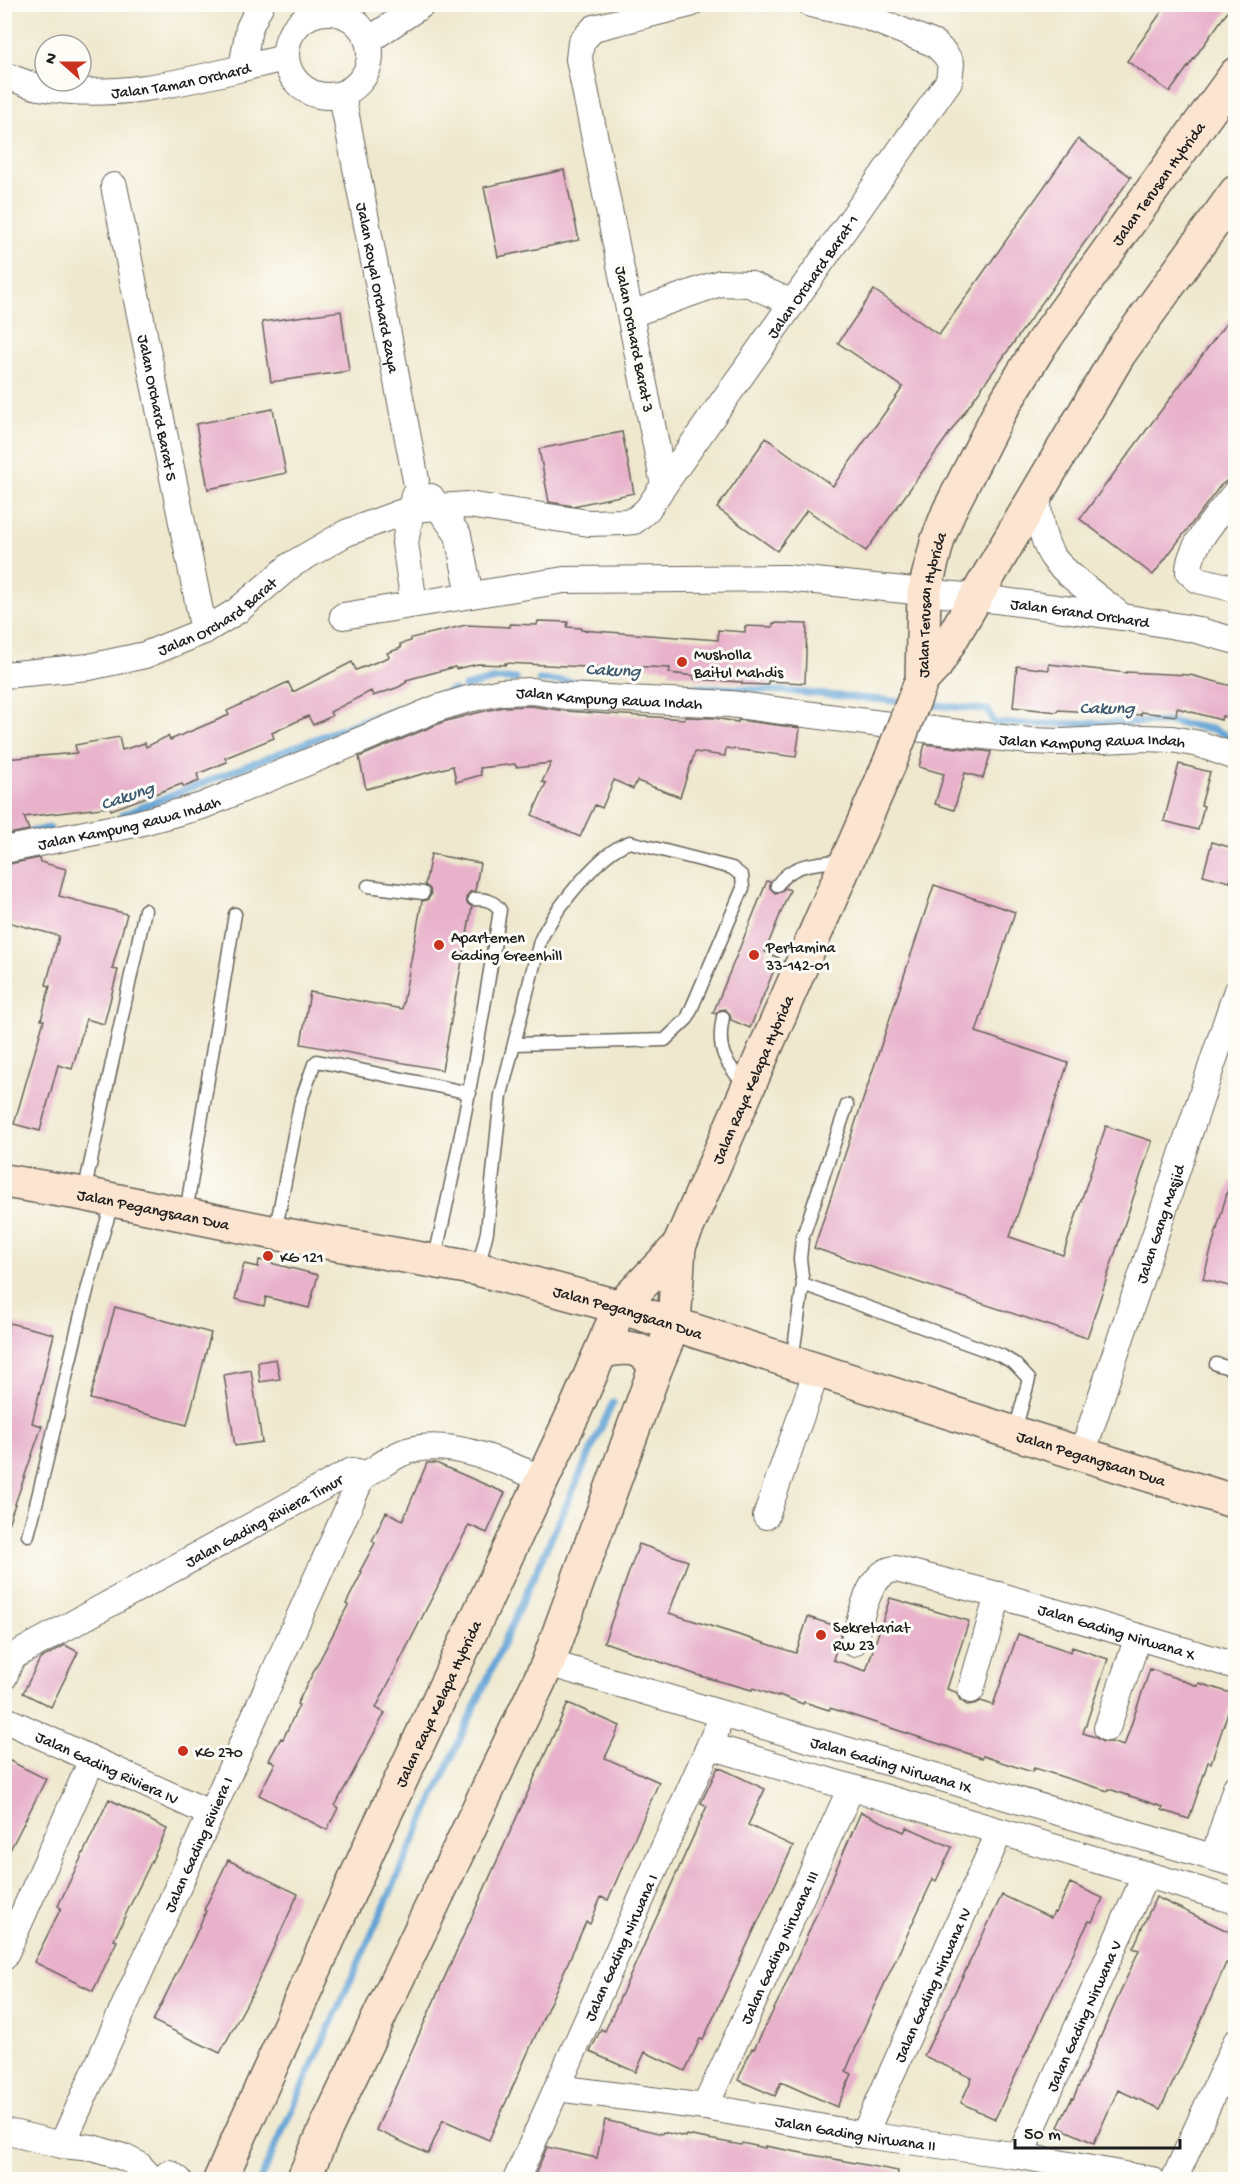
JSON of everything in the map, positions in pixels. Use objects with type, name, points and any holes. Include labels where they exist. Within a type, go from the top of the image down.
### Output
[{"type":"main road","name":"Jalan Terusan Hybrida","points":[[921,684],[924,593],[938,539],[949,511],[1000,411],[1041,344],[1236,74]]},
{"type":"main road","name":"Jalan Terusan Hybrida","points":[[921,684],[936,665],[1119,354],[1236,192]]},
{"type":"main road","name":"Jalan Raya Kelapa Hybrida","points":[[303,2180],[548,1663],[655,1369],[674,1324],[679,1246],[890,762],[921,684]]},
{"type":"main road","name":"Jalan Pegangsaan Dua","points":[[4,1181],[477,1269],[620,1307],[1236,1502]]},
{"type":"main road","name":"Jalan Raya Kelapa Hybrida","points":[[220,2180],[375,1835],[543,1479],[620,1307],[679,1246]]},
{"type":"main road","points":[[581,1297],[586,1305],[592,1329],[591,1358],[586,1385]]},
{"type":"main road","points":[[601,1352],[619,1347],[635,1349],[648,1357],[655,1369]]},
{"type":"street","points":[[242,68],[249,28],[261,4]]},
{"type":"street","name":"Jalan Orchard Barat 3","points":[[664,485],[579,59],[581,42],[594,28],[690,4]]},
{"type":"street","name":"Jalan Orchard Barat 1","points":[[664,485],[950,81],[951,63],[935,44],[865,15],[811,4]]},
{"type":"street","points":[[313,9],[336,12],[356,21],[369,40],[370,62],[366,72],[361,82],[342,95],[316,96],[295,82],[285,58],[288,40],[298,23],[313,9]]},
{"type":"street","points":[[369,40],[405,9]]},
{"type":"street","name":"Jalan Taman Orchard","points":[[4,75],[38,87],[95,93],[161,87],[285,58]]},
{"type":"street","name":"Jalan Royal Orchard Raya","points":[[342,95],[416,480],[405,543],[414,604]]},
{"type":"street","name":"Jalan Orchard Barat 5","points":[[114,186],[204,631]]},
{"type":"street","points":[[631,314],[720,283],[749,284],[793,303]]},
{"type":"street","points":[[416,480],[439,506],[459,535],[470,595]]},
{"type":"street","points":[[411,509],[468,505],[589,523],[634,521],[647,510],[664,485]]},
{"type":"street","points":[[1236,492],[1195,547],[1189,562],[1189,572],[1198,580],[1236,589]]},
{"type":"street","points":[[1038,493],[1038,514],[1050,554],[1062,568],[1122,617]]},
{"type":"street","name":"Jalan Orchard Barat","points":[[4,675],[89,668],[145,655],[204,631],[237,611],[291,565],[346,533],[411,509]]},
{"type":"street","name":"Jalan Grand Orchard","points":[[343,616],[564,580],[785,578],[974,597],[1122,617],[1193,629],[1236,641]]},
{"type":"street","name":"Jalan Kampung Rawa Indah","points":[[4,850],[135,824],[202,806],[438,708],[501,692],[532,691],[566,696],[729,704],[1029,741],[1172,739],[1199,744],[1236,757]]},
{"type":"street","name":"Jalan Gang Masjid","points":[[1082,1454],[1236,993]]},
{"type":"street","points":[[765,1516],[805,1366]]},
{"type":"street","name":"Jalan Gading Riviera Timur","points":[[4,1677],[12,1657],[352,1471],[358,1472],[362,1477],[410,1450],[448,1446],[512,1466],[543,1479]]},
{"type":"street","name":"Jalan Gading Riviera I","points":[[62,2145],[362,1477]]},
{"type":"street","name":"Jalan Gading Nirwana X","points":[[853,1643],[873,1584],[880,1575],[888,1570],[907,1570],[1236,1665]]},
{"type":"street","points":[[971,1690],[998,1595]]},
{"type":"street","points":[[1107,1728],[1138,1637]]},
{"type":"street","name":"Jalan Gading Nirwana IX","points":[[548,1663],[1225,1861]]},
{"type":"street","name":"Jalan Gading Nirwana I","points":[[516,2180],[722,1715]]},
{"type":"street","name":"Jalan Gading Riviera IV","points":[[4,1719],[211,1814]]},
{"type":"street","name":"Jalan Gading Nirwana IX","points":[[710,1746],[1236,1901]]},
{"type":"street","points":[[4,1957],[92,1760]]},
{"type":"street","points":[[1225,1861],[1236,1787]]},
{"type":"street","name":"Jalan Gading Nirwana III","points":[[705,2108],[851,1788]]},
{"type":"street","name":"Jalan Gading Nirwana IV","points":[[864,2135],[999,1833]]},
{"type":"street","name":"Jalan Gading Nirwana V","points":[[1020,2156],[1146,1874]]},
{"type":"street","points":[[1174,2180],[1236,2042]]},
{"type":"street","name":"Jalan Gading Nirwana II","points":[[557,2088],[705,2108],[864,2135],[1020,2156],[1152,2180]]},
{"type":"street","points":[[4,2131],[62,2145],[92,2148],[123,2157],[139,2165],[153,2180]]},
{"type":"street","points":[[161,2180],[169,2173],[179,2180]]},
{"type":"lane","points":[[477,1269],[487,1232],[501,1095],[540,941],[549,922],[589,873],[619,845],[630,842],[732,868],[742,876],[743,888],[687,1019],[665,1040],[514,1044]]},
{"type":"lane","points":[[777,885],[785,874],[793,869],[847,860]]},
{"type":"lane","points":[[368,886],[423,893]]},
{"type":"lane","points":[[434,1262],[470,1093],[500,910],[488,900],[474,899]]},
{"type":"lane","points":[[28,1535],[45,1473],[98,1248],[99,1197],[145,910]]},
{"type":"lane","points":[[185,1214],[235,914]]},
{"type":"lane","points":[[723,1017],[720,1047],[725,1062],[747,1090]]},
{"type":"lane","points":[[275,1233],[300,1104],[317,1061],[470,1093]]},
{"type":"lane","points":[[805,1366],[803,1284],[800,1259],[802,1239],[847,1105]]},
{"type":"lane","points":[[803,1284],[1002,1356],[1015,1364],[1029,1379],[1014,1433]]},
{"type":"lane","points":[[1216,1364],[1236,1370]]},
{"type":"building","points":[[1167,4],[1233,4],[1170,92],[1127,61]]},
{"type":"building","points":[[1078,139],[1131,177],[866,551],[807,510],[777,551],[717,508],[766,438],[833,486],[903,387],[838,343],[874,290],[939,335]]},
{"type":"building","points":[[564,170],[579,240],[498,257],[484,187]]},
{"type":"building","points":[[1236,310],[1236,477],[1230,478],[1220,486],[1153,575],[1080,519]]},
{"type":"building","points":[[341,311],[349,371],[271,382],[262,322]]},
{"type":"building","points":[[273,409],[286,473],[208,489],[196,424]]},
{"type":"building","points":[[622,432],[634,493],[573,506],[549,502],[539,449]]},
{"type":"building","points":[[538,621],[568,622],[567,627],[581,628],[581,630],[718,640],[718,630],[745,632],[745,626],[773,627],[773,623],[807,624],[805,683],[768,681],[768,685],[694,679],[695,676],[669,673],[670,668],[624,666],[624,672],[607,671],[607,668],[505,663],[505,665],[478,664],[456,669],[455,667],[406,680],[407,682],[399,687],[373,696],[371,691],[330,712],[332,716],[313,725],[308,716],[272,733],[274,738],[225,758],[227,762],[197,774],[199,781],[184,787],[182,784],[111,810],[110,807],[24,817],[29,830],[9,834],[8,822],[4,823],[4,759],[77,753],[75,745],[119,737],[122,750],[145,743],[146,747],[168,736],[170,740],[229,715],[227,711],[288,682],[293,692],[352,662],[356,670],[389,657],[387,653],[401,648],[400,644],[411,641],[411,638],[466,625],[510,627],[510,624],[537,625]]},
{"type":"building","points":[[1049,664],[1126,673],[1190,675],[1236,687],[1236,719],[1222,716],[1221,720],[1177,708],[1176,716],[1141,712],[1141,715],[1058,710],[1057,712],[1013,707],[1017,666],[1049,670]]},
{"type":"building","points":[[531,706],[565,711],[685,719],[685,717],[714,718],[800,728],[796,757],[726,748],[725,756],[695,752],[680,797],[637,781],[633,789],[614,780],[602,808],[595,805],[580,837],[532,815],[546,783],[542,782],[551,763],[480,768],[481,775],[456,782],[453,766],[366,789],[359,757],[443,722],[503,707]]},
{"type":"building","points":[[925,744],[991,752],[983,778],[965,773],[954,810],[935,804],[944,774],[919,767]]},
{"type":"building","points":[[1179,764],[1210,772],[1201,805],[1204,806],[1198,830],[1164,821]]},
{"type":"building","points":[[1212,842],[1236,849],[1230,882],[1203,875]]},
{"type":"building","name":"Apartemen Gading Greenhill","points":[[431,854],[480,863],[475,891],[470,892],[466,898],[467,903],[472,907],[442,1070],[301,1044],[310,992],[402,1009],[422,901],[427,900],[431,895],[430,889],[425,885]]},
{"type":"building","points":[[39,858],[40,862],[66,869],[59,896],[127,914],[112,969],[118,970],[104,1024],[86,1019],[72,1069],[58,1065],[40,1131],[14,1124],[44,1020],[41,1020],[50,986],[46,985],[59,936],[4,921],[4,865]]},
{"type":"building","name":"Pertamina 33-142-01","points":[[767,881],[770,882],[770,888],[775,893],[785,888],[790,890],[765,952],[779,958],[750,1028],[731,1020],[730,1014],[725,1009],[716,1014],[713,1013]]},
{"type":"building","points":[[934,885],[1015,912],[976,1032],[1068,1063],[1010,1237],[1063,1255],[1106,1126],[1152,1141],[1087,1338],[814,1248]]},
{"type":"building","points":[[1230,1182],[1236,1182],[1236,1288],[1203,1279]]},
{"type":"building","points":[[259,1260],[318,1275],[309,1308],[266,1297],[264,1306],[235,1299],[244,1264],[258,1267]]},
{"type":"building","points":[[115,1307],[211,1333],[187,1425],[90,1399]]},
{"type":"building","points":[[9,1323],[54,1334],[32,1423],[42,1426],[7,1527],[4,1526],[4,1341]]},
{"type":"building","points":[[276,1359],[280,1379],[260,1382],[258,1362]]},
{"type":"building","points":[[251,1370],[262,1442],[235,1446],[224,1375]]},
{"type":"building","points":[[427,1463],[436,1463],[505,1493],[487,1533],[469,1525],[376,1708],[385,1713],[335,1806],[338,1808],[327,1830],[259,1795],[275,1763],[269,1760],[281,1738],[283,1739],[299,1705],[297,1704],[348,1605],[346,1604],[375,1543],[372,1541],[386,1512],[403,1520]]},
{"type":"building","points":[[639,1544],[688,1561],[669,1613],[796,1653],[808,1617],[842,1628],[833,1660],[866,1671],[890,1598],[969,1621],[947,1689],[956,1692],[960,1700],[967,1705],[981,1701],[993,1705],[1018,1634],[1071,1652],[1072,1647],[1108,1659],[1083,1733],[1103,1742],[1124,1746],[1150,1669],[1198,1686],[1199,1683],[1234,1694],[1189,1819],[1162,1810],[1163,1807],[1109,1789],[1108,1791],[1034,1768],[1032,1772],[983,1756],[982,1758],[830,1708],[829,1710],[804,1702],[803,1704],[779,1695],[778,1697],[753,1688],[752,1690],[697,1675],[604,1642]]},
{"type":"building","points":[[65,1645],[78,1652],[51,1707],[23,1693],[40,1659]]},
{"type":"building","points":[[568,1703],[620,1726],[605,1758],[659,1782],[608,1900],[601,1897],[590,1924],[586,1922],[489,2140],[443,2120],[428,2154],[376,2130]]},
{"type":"building","points":[[4,1758],[46,1779],[4,1862]]},
{"type":"building","points":[[718,1767],[765,1789],[748,1825],[793,1846],[703,2040],[700,2039],[685,2071],[645,2052],[636,2072],[590,2052],[601,2029],[605,2031],[707,1806],[701,1803]]},
{"type":"building","points":[[109,1799],[167,1829],[114,1940],[117,1941],[93,1991],[34,1962],[61,1908],[58,1906]]},
{"type":"building","points":[[861,1812],[904,1832],[907,1827],[952,1847],[936,1881],[933,1879],[863,2030],[846,2071],[852,2074],[837,2107],[781,2082],[775,2096],[738,2080],[752,2048],[754,2049],[782,1993]]},
{"type":"building","points":[[228,1860],[298,1894],[254,1990],[220,2053],[153,2021],[194,1938],[206,1911],[204,1910]]},
{"type":"building","points":[[1070,1883],[1103,1898],[1092,1922],[1089,1921],[1078,1943],[995,2119],[961,2103],[972,2078],[924,2056],[1002,1895],[1051,1918],[1054,1912],[1056,1913]]},
{"type":"building","points":[[1156,1897],[1236,1935],[1236,1952],[1230,1965],[1226,1963],[1188,2052],[1160,2109],[1118,2090],[1094,2143],[1058,2127],[1073,2099],[1139,1950],[1133,1948]]},
{"type":"building","points":[[605,2120],[662,2134],[663,2132],[741,2145],[742,2143],[765,2148],[765,2146],[898,2171],[897,2180],[533,2180],[547,2147],[597,2158]]},
{"type":"waterway","name":"Cakung","points":[[465,687],[495,679],[516,679]]},
{"type":"waterway","name":"Cakung","points":[[539,680],[785,691],[905,702]]},
{"type":"waterway","name":"Cakung","points":[[122,815],[368,718],[454,690]]},
{"type":"waterway","name":"Cakung","points":[[922,704],[988,710],[994,723],[1170,722],[1212,729],[1236,739]]},
{"type":"waterway","name":"Cakung","points":[[4,837],[50,828]]},
{"type":"waterway","points":[[260,2180],[613,1402]]},
{"type":"place","name":"Musholla Baitul Mahdis","points":[[682,662]]},
{"type":"place","name":"Apartemen Gading Greenhill","points":[[439,945]]},
{"type":"place","name":"Pertamina 33-142-01","points":[[754,955]]},
{"type":"place","name":"KG 121","points":[[268,1256]]},
{"type":"place","name":"Sekretariat RW 23","points":[[821,1635]]},
{"type":"place","name":"KG 270","points":[[183,1751]]}]
